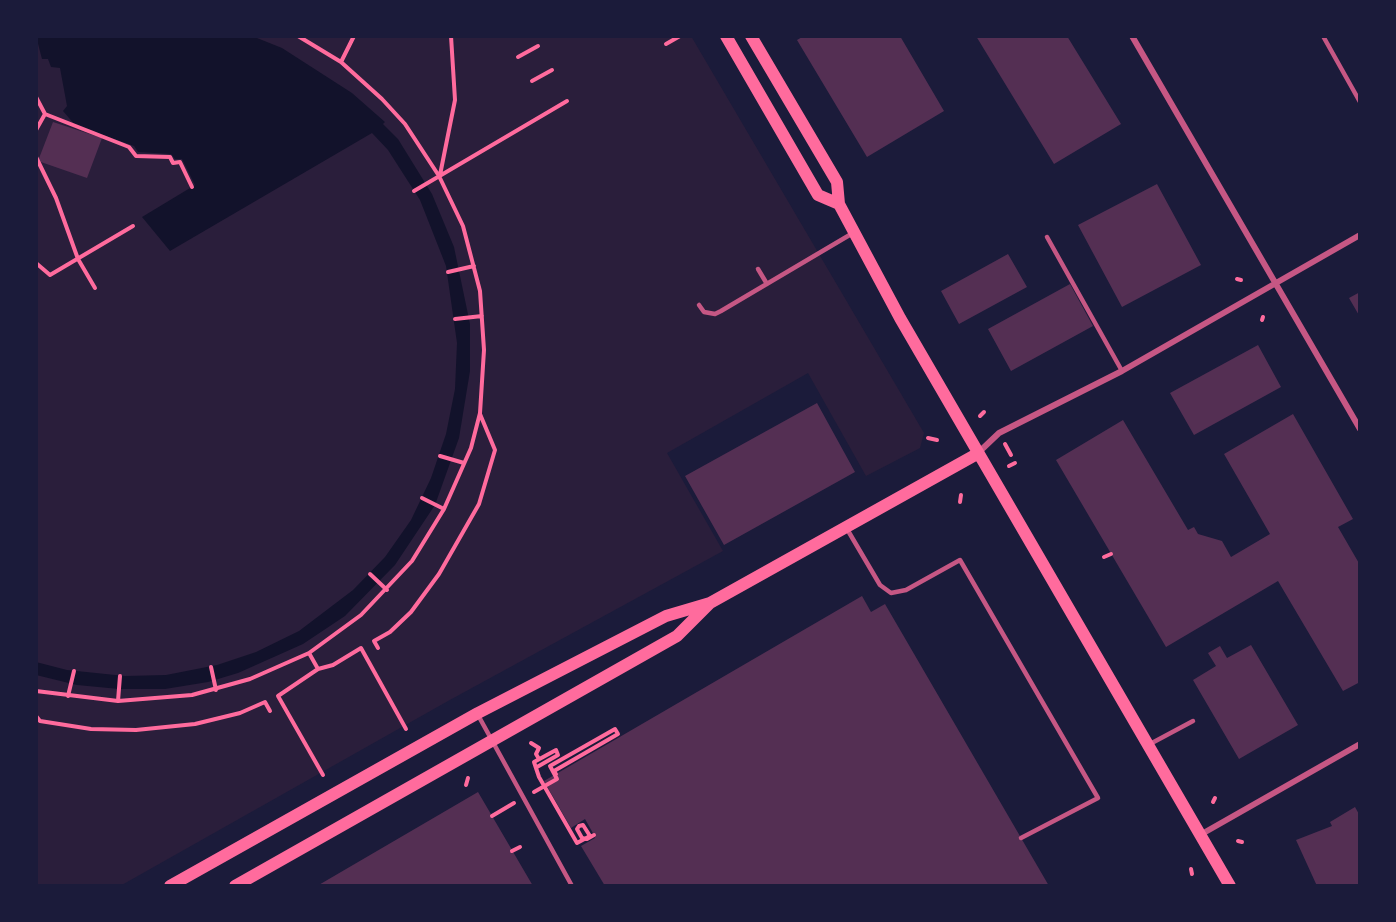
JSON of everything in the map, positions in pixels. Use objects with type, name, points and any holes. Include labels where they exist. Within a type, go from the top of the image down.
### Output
[{"type":"main road","points":[[726,36],[818,195],[839,204]]},
{"type":"main road","points":[[751,36],[837,183],[839,204],[853,233],[977,454],[1230,886]]},
{"type":"main road","points":[[170,886],[478,713],[666,616],[710,603],[977,454]]},
{"type":"main road","points":[[235,886],[677,636],[710,603]]},
{"type":"street","points":[[1132,36],[1360,429]]},
{"type":"street","points":[[977,454],[999,433],[1122,370],[1360,235]]},
{"type":"street","points":[[1200,835],[1360,744]]},
{"type":"lane","points":[[1323,36],[1360,102]]},
{"type":"lane","points":[[699,305],[704,312],[715,314],[853,233]]},
{"type":"lane","points":[[1047,237],[1122,370]]},
{"type":"lane","points":[[758,269],[767,284]]},
{"type":"lane","points":[[846,527],[880,585],[891,593],[906,590],[960,560],[1098,798],[1021,838]]},
{"type":"lane","points":[[478,713],[572,886]]},
{"type":"lane","points":[[1148,745],[1193,721]]},
{"type":"path","points":[[36,691],[118,701],[167,698],[216,690],[250,680],[309,653],[361,615],[412,561],[444,509],[464,464],[480,413],[483,377],[482,316],[474,266],[463,226],[439,176],[405,124],[369,86],[341,62],[298,36]]},
{"type":"path","points":[[341,62],[354,36]]},
{"type":"path","points":[[439,176],[455,100],[451,36]]},
{"type":"path","points":[[666,44],[680,36]]},
{"type":"path","points":[[518,57],[538,46]]},
{"type":"path","points":[[532,81],[552,70]]},
{"type":"path","points":[[36,97],[45,114],[129,147],[136,156],[170,157],[173,163],[180,162],[192,187]]},
{"type":"path","points":[[414,191],[567,101]]},
{"type":"path","points":[[36,130],[45,114]]},
{"type":"path","points":[[36,157],[56,198],[78,259],[95,288]]},
{"type":"path","points":[[36,263],[50,275],[133,226]]},
{"type":"path","points":[[448,272],[474,266]]},
{"type":"path","points":[[455,319],[482,316]]},
{"type":"path","points":[[980,416],[984,412]]},
{"type":"path","points":[[378,648],[374,641],[390,632],[411,612],[439,574],[479,504],[495,450],[480,413]]},
{"type":"path","points":[[928,438],[937,440]]},
{"type":"path","points":[[1005,444],[1011,455]]},
{"type":"path","points":[[440,456],[464,464]]},
{"type":"path","points":[[1009,466],[1015,463]]},
{"type":"path","points":[[960,502],[961,495]]},
{"type":"path","points":[[422,498],[444,509]]},
{"type":"path","points":[[1104,557],[1111,554]]},
{"type":"path","points":[[370,574],[387,590]]},
{"type":"path","points":[[323,775],[278,696],[318,669],[333,665],[361,648],[406,729]]},
{"type":"path","points":[[309,653],[318,669]]},
{"type":"path","points":[[211,667],[216,690]]},
{"type":"path","points":[[68,696],[74,671]]},
{"type":"path","points":[[118,701],[120,676]]},
{"type":"path","points":[[36,716],[40,721],[91,729],[136,730],[195,724],[240,713],[265,702],[270,711]]},
{"type":"path","points":[[550,766],[615,729],[618,734],[554,771],[555,774]]},
{"type":"path","points":[[531,743],[539,747],[536,754],[539,759]]},
{"type":"path","points":[[537,767],[558,755],[556,750],[534,762],[539,777],[577,843],[590,836],[583,825],[577,829],[582,838],[587,839],[594,835]]},
{"type":"path","points":[[466,785],[468,778]]},
{"type":"path","points":[[512,851],[520,847]]},
{"type":"shaded area","points":[[36,36],[691,36],[924,433],[920,448],[866,476],[808,373],[667,453],[723,551],[448,701],[120,886],[36,886]]},
{"type":"shaded area","points":[[36,36],[252,36],[282,48],[352,93],[385,122],[383,124],[398,139],[432,194],[454,247],[470,324],[470,371],[459,438],[435,505],[395,565],[345,616],[303,644],[238,673],[208,682],[165,689],[119,689],[77,685],[36,675],[36,662],[67,670],[125,676],[166,675],[217,665],[256,652],[299,631],[353,590],[385,557],[411,520],[431,478],[446,434],[455,389],[457,343],[446,266],[420,200],[388,150],[372,133],[170,251],[142,217],[195,185],[182,159],[175,159],[171,154],[138,152],[134,146],[75,125],[63,111],[67,106],[60,68],[51,67],[48,59],[42,59]]},
{"type":"building","points":[[804,36],[900,36],[944,111],[867,157],[797,40]]},
{"type":"building","points":[[976,36],[1067,36],[1121,124],[1054,164]]},
{"type":"building","points":[[53,122],[102,138],[87,178],[38,161]]},
{"type":"building","points":[[1157,184],[1201,265],[1122,307],[1078,225]]},
{"type":"building","points":[[1008,254],[1027,287],[959,324],[941,291]]},
{"type":"building","points":[[1070,284],[1093,326],[1011,371],[988,329]]},
{"type":"building","points":[[1360,292],[1360,317],[1349,298]]},
{"type":"building","points":[[1258,345],[1281,387],[1194,435],[1170,393]]},
{"type":"building","points":[[817,403],[855,472],[724,545],[685,476]]},
{"type":"building","points":[[1293,414],[1353,519],[1338,527],[1360,565],[1360,682],[1343,691],[1278,581],[1166,647],[1056,460],[1123,420],[1188,530],[1194,527],[1198,534],[1222,541],[1231,557],[1270,534],[1224,454]]},
{"type":"building","points":[[862,596],[871,612],[885,604],[1049,886],[605,886],[581,846],[595,838],[585,819],[571,828],[544,781]]},
{"type":"building","points":[[1251,645],[1298,725],[1239,759],[1193,680],[1216,666],[1208,653],[1220,646],[1227,658]]},
{"type":"building","points":[[478,792],[533,886],[317,886]]},
{"type":"building","points":[[1355,807],[1360,816],[1360,886],[1317,886],[1296,840],[1332,826],[1330,822]]}]
